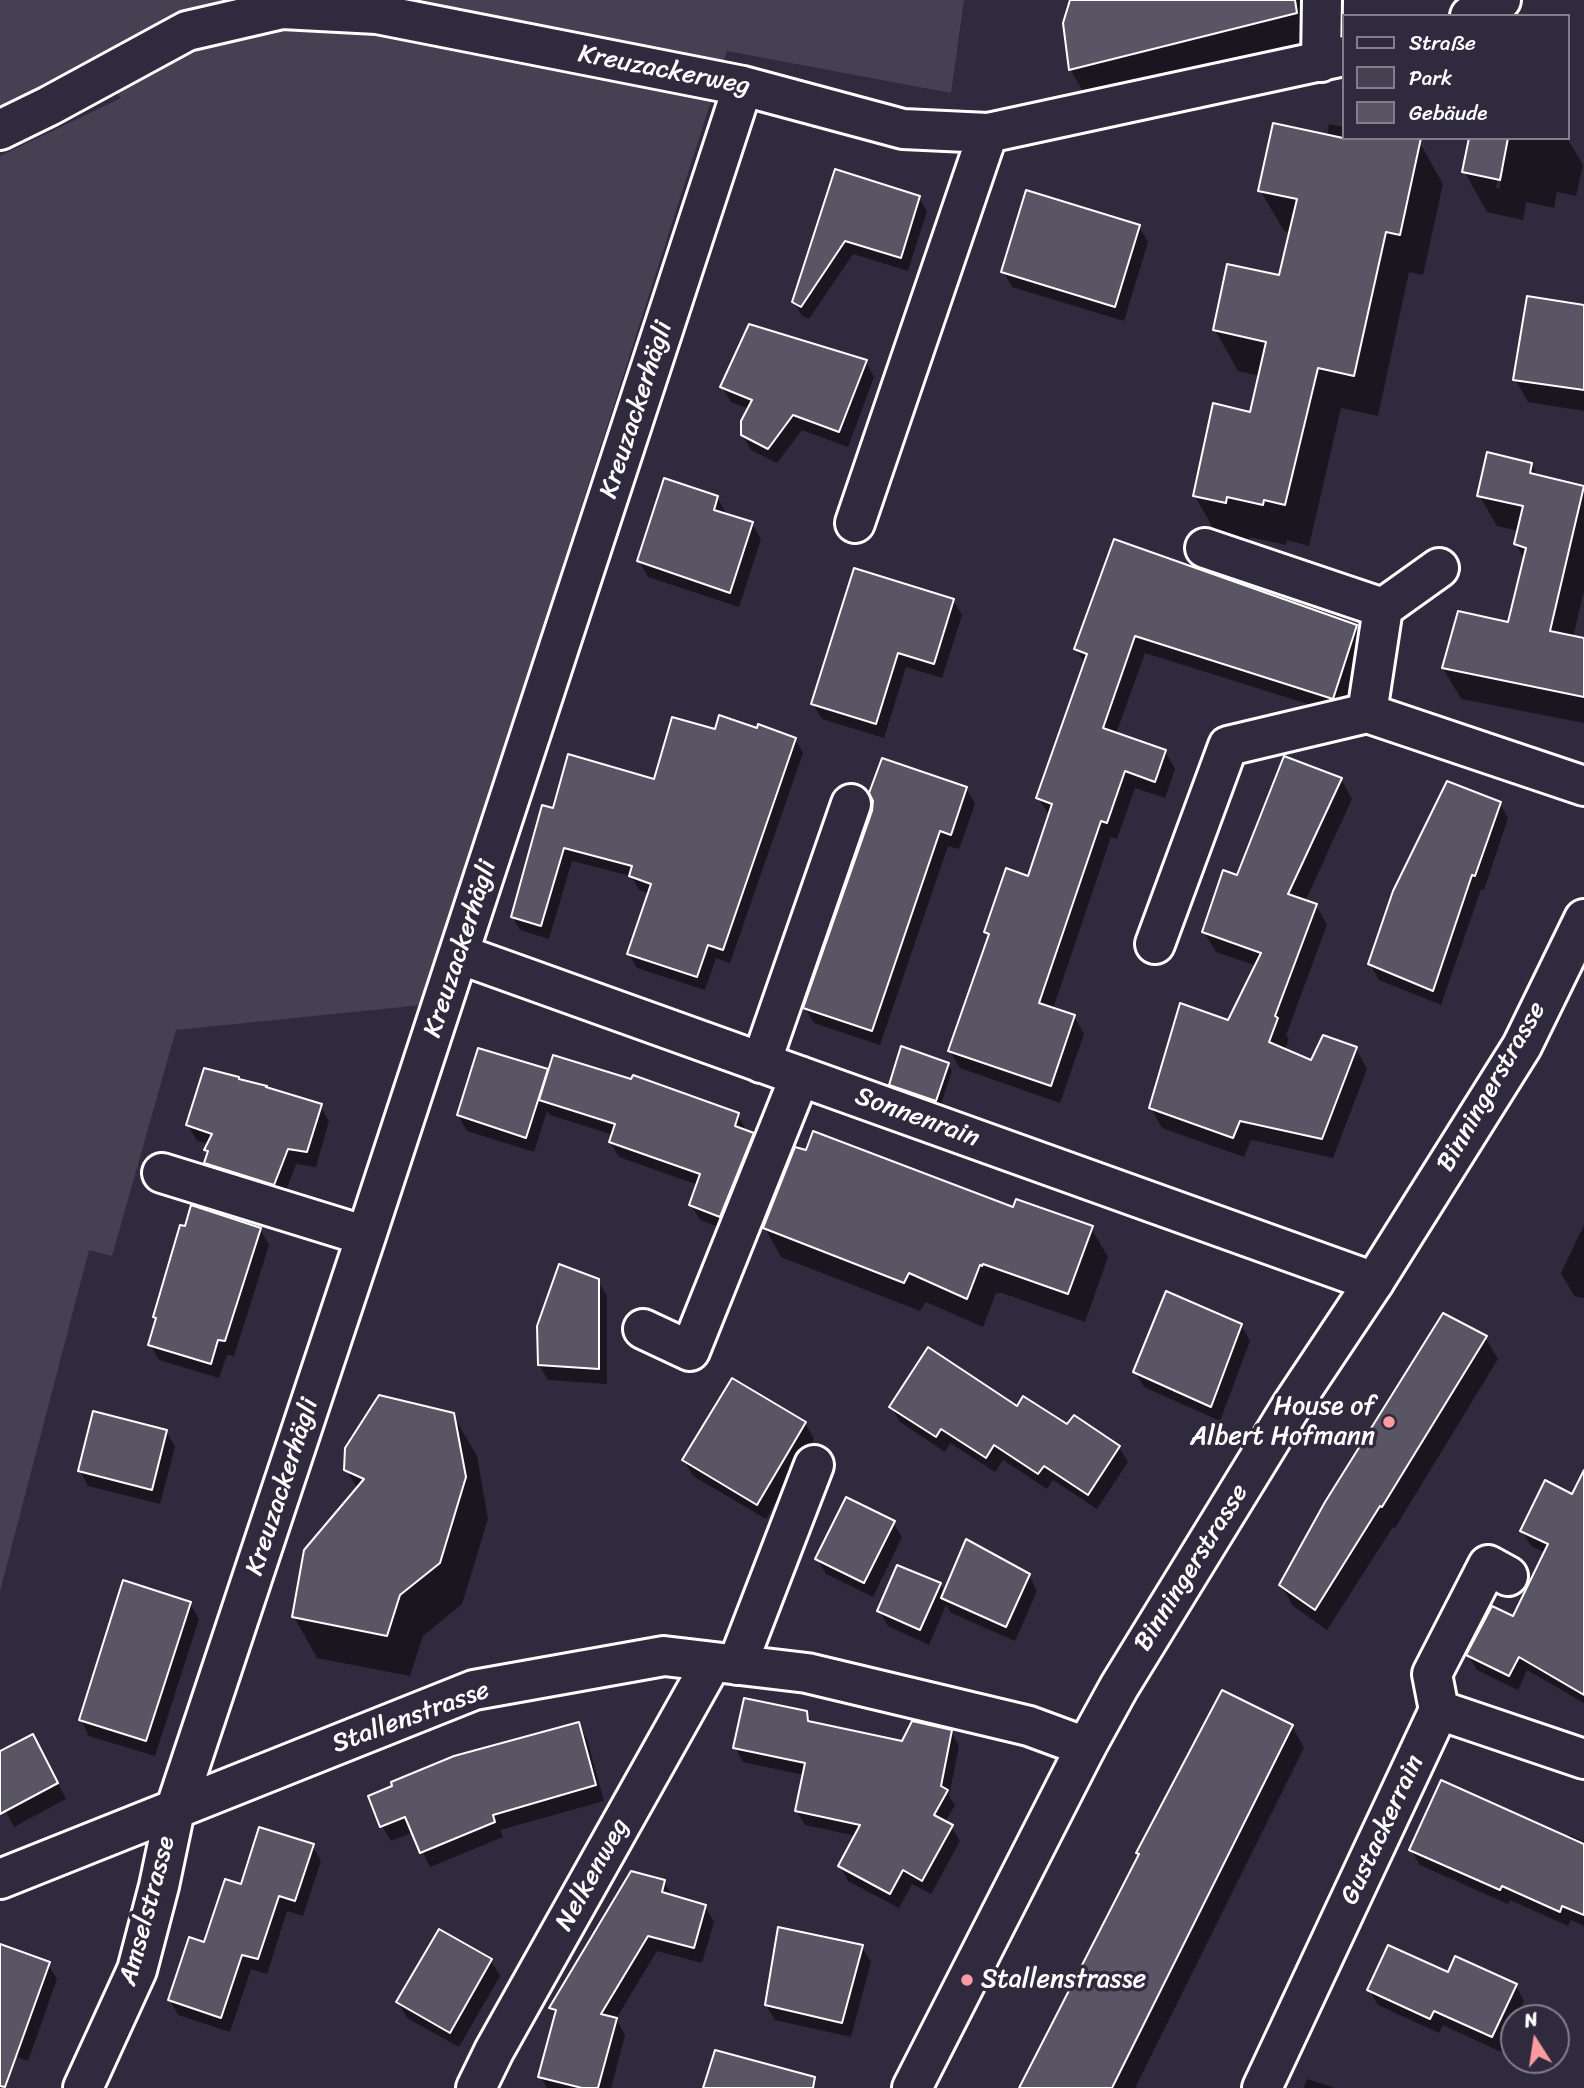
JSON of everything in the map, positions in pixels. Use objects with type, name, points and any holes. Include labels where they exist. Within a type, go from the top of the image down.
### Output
[{"type":"street","points":[[1322,0],[1333,59]]},
{"type":"street","points":[[1474,14],[1501,0]]},
{"type":"street","name":"Kreuzackerweg","points":[[0,130],[187,31],[282,9],[377,14],[743,86],[903,129],[988,134],[1333,59]]},
{"type":"street","name":"Kreuzackerhägli","points":[[175,1810],[743,86]]},
{"type":"street","points":[[855,523],[988,134]]},
{"type":"street","points":[[1205,548],[1383,608]]},
{"type":"street","points":[[1367,713],[1383,608],[1439,568]]},
{"type":"street","points":[[1155,944],[1228,746],[1367,713],[1584,786]]},
{"type":"street","points":[[761,1063],[851,804]]},
{"type":"street","name":"Binningerstrasse","points":[[912,2088],[1086,1746],[1119,1687],[1285,1417],[1374,1282],[1522,1046],[1584,919]]},
{"type":"street","name":"Sonnenrain","points":[[459,954],[1374,1282]]},
{"type":"street","points":[[643,1329],[690,1351],[800,1076]]},
{"type":"street","points":[[162,1173],[366,1236]]},
{"type":"street","name":"Nelkenweg","points":[[476,2088],[725,1663],[814,1465]]},
{"type":"street","points":[[1508,1576],[1488,1565],[1432,1674],[1439,1710],[1584,1759]]},
{"type":"street","name":"Stallenstrasse","points":[[0,1879],[474,1690],[664,1656],[819,1676],[1028,1726],[1086,1746]]},
{"type":"street","name":"Gustackerrain","points":[[1262,2088],[1439,1710]]},
{"type":"street","name":"Amselstrasse","points":[[83,2088],[137,1970],[175,1810]]},
{"type":"green space","points":[[0,0],[964,0],[951,93],[727,51],[422,1005],[176,1030],[112,1256],[89,1250],[0,1591],[0,156],[121,98],[88,61],[0,109]]},
{"type":"building","points":[[1070,0],[1295,0],[1297,13],[1069,70],[1063,23]]},
{"type":"building","points":[[1273,123],[1342,138],[1342,140],[1421,140],[1400,235],[1386,232],[1354,376],[1318,368],[1285,505],[1264,500],[1263,505],[1227,497],[1226,503],[1193,496],[1213,403],[1250,412],[1266,342],[1213,330],[1227,264],[1279,275],[1297,199],[1258,191]]},
{"type":"building","points":[[1469,140],[1508,140],[1500,180],[1462,172]]},
{"type":"building","points":[[835,169],[920,196],[901,258],[845,241],[801,307],[792,302]]},
{"type":"building","points":[[1026,190],[1140,225],[1115,307],[1001,272]]},
{"type":"building","points":[[1527,296],[1584,305],[1584,390],[1513,380]]},
{"type":"building","points":[[749,324],[867,360],[839,432],[793,415],[768,449],[741,435],[741,421],[752,400],[720,387]]},
{"type":"building","points":[[1487,452],[1532,463],[1530,473],[1584,486],[1550,631],[1584,638],[1584,697],[1442,668],[1458,611],[1508,622],[1526,548],[1514,544],[1523,506],[1477,496]]},
{"type":"building","points":[[664,478],[718,496],[714,510],[753,522],[730,593],[637,561]]},
{"type":"building","points":[[1114,539],[1357,625],[1333,699],[1135,636],[1103,728],[1166,750],[1155,782],[1125,771],[1107,823],[1101,821],[1039,1003],[1075,1015],[1051,1086],[948,1051],[989,934],[984,932],[1006,868],[1028,876],[1052,804],[1036,798],[1087,654],[1074,649]]},
{"type":"building","points":[[854,568],[954,599],[934,664],[898,653],[876,724],[811,704]]},
{"type":"building","points":[[719,715],[757,728],[758,724],[796,738],[723,950],[708,945],[697,977],[627,954],[651,884],[629,876],[632,866],[564,848],[541,926],[511,917],[542,805],[553,808],[568,754],[654,779],[672,717],[715,729]]},
{"type":"building","points":[[1284,756],[1342,778],[1288,894],[1317,904],[1275,1016],[1278,1018],[1269,1042],[1311,1060],[1323,1035],[1357,1047],[1322,1139],[1240,1121],[1233,1138],[1149,1108],[1180,1003],[1228,1020],[1261,953],[1202,932],[1223,870],[1237,875]]},
{"type":"building","points":[[882,758],[967,787],[951,835],[940,831],[872,1031],[803,1008],[872,811],[873,801],[869,793]]},
{"type":"building","points":[[1447,781],[1501,802],[1475,876],[1472,875],[1433,991],[1368,964],[1393,891]]},
{"type":"building","points":[[901,1046],[949,1063],[936,1101],[889,1085]]},
{"type":"building","points":[[478,1048],[548,1069],[526,1138],[457,1115]]},
{"type":"building","points":[[553,1055],[631,1079],[633,1075],[739,1113],[735,1126],[754,1133],[720,1217],[689,1205],[700,1174],[609,1142],[615,1124],[539,1100]]},
{"type":"building","points":[[204,1068],[322,1104],[307,1152],[288,1149],[274,1185],[204,1163],[208,1151],[204,1150],[212,1134],[186,1125]]},
{"type":"building","points":[[813,1131],[1013,1207],[1016,1199],[1093,1226],[1068,1294],[983,1264],[980,1265],[967,1299],[909,1273],[904,1283],[763,1228],[795,1147],[806,1150]]},
{"type":"building","points":[[191,1205],[261,1228],[225,1341],[218,1340],[211,1364],[148,1345],[156,1318],[153,1317],[180,1225],[185,1226]]},
{"type":"building","points":[[559,1264],[599,1279],[599,1369],[538,1365],[537,1326]]},
{"type":"building","points":[[1166,1291],[1242,1324],[1211,1407],[1133,1372]]},
{"type":"building","points":[[1443,1313],[1487,1336],[1315,1610],[1279,1585],[1325,1502]]},
{"type":"building","points":[[928,1347],[1017,1406],[1023,1396],[1067,1424],[1074,1415],[1120,1446],[1088,1495],[1044,1466],[1038,1474],[994,1445],[986,1458],[941,1429],[936,1437],[889,1407]]},
{"type":"building","points":[[732,1378],[806,1422],[757,1505],[682,1460]]},
{"type":"building","points":[[379,1395],[454,1413],[466,1477],[440,1563],[400,1595],[387,1636],[292,1617],[304,1550],[364,1479],[344,1470],[345,1448]]},
{"type":"building","points":[[93,1411],[167,1430],[152,1490],[78,1471]]},
{"type":"building","points":[[1584,1470],[1584,1695],[1519,1657],[1509,1676],[1466,1655],[1492,1606],[1513,1616],[1548,1544],[1520,1531],[1545,1480],[1572,1494]]},
{"type":"building","points":[[846,1497],[895,1521],[864,1583],[815,1559]]},
{"type":"building","points":[[966,1539],[1030,1574],[1006,1627],[941,1598]]},
{"type":"building","points":[[897,1565],[941,1583],[920,1630],[877,1611]]},
{"type":"building","points":[[123,1580],[191,1602],[146,1741],[79,1720]]},
{"type":"building","points":[[1222,1690],[1293,1725],[1112,2088],[1019,2088],[1139,1854],[1136,1853]]},
{"type":"building","points":[[744,1698],[807,1711],[808,1721],[902,1741],[912,1721],[952,1730],[941,1786],[948,1790],[934,1815],[953,1825],[922,1881],[903,1870],[890,1894],[838,1866],[860,1825],[795,1811],[805,1763],[733,1748]]},
{"type":"building","points":[[579,1722],[596,1785],[493,1815],[495,1822],[420,1853],[405,1817],[380,1827],[368,1796],[392,1786],[391,1782],[454,1756]]},
{"type":"building","points":[[33,1734],[58,1783],[0,1814],[0,1751]]},
{"type":"building","points":[[1441,1780],[1584,1844],[1584,1915],[1562,1906],[1560,1912],[1502,1886],[1500,1890],[1409,1850]]},
{"type":"building","points":[[259,1827],[314,1844],[295,1901],[279,1896],[258,1959],[242,1955],[221,2018],[168,2000],[189,1937],[204,1942],[225,1879],[241,1884]]},
{"type":"building","points":[[631,1871],[665,1880],[662,1892],[706,1905],[694,1948],[648,1936],[601,2014],[617,2018],[598,2088],[582,2088],[538,2077],[556,2010],[549,2008]]},
{"type":"building","points":[[778,1927],[863,1945],[842,2023],[765,2005]]},
{"type":"building","points":[[439,1929],[492,1959],[450,2033],[396,2002]]},
{"type":"building","points":[[0,1944],[50,1962],[5,2087],[0,2086]]},
{"type":"building","points":[[1388,1945],[1448,1972],[1455,1956],[1517,1984],[1508,2004],[1500,2004],[1500,2020],[1492,2037],[1434,2011],[1430,2019],[1367,1990]]},
{"type":"building","points":[[715,2050],[815,2077],[813,2088],[703,2088]]},
{"type":"place","name":"House of Albert Hofmann","points":[[1389,1422]]},
{"type":"place","name":"Stallenstrasse","points":[[967,1980]]}]
